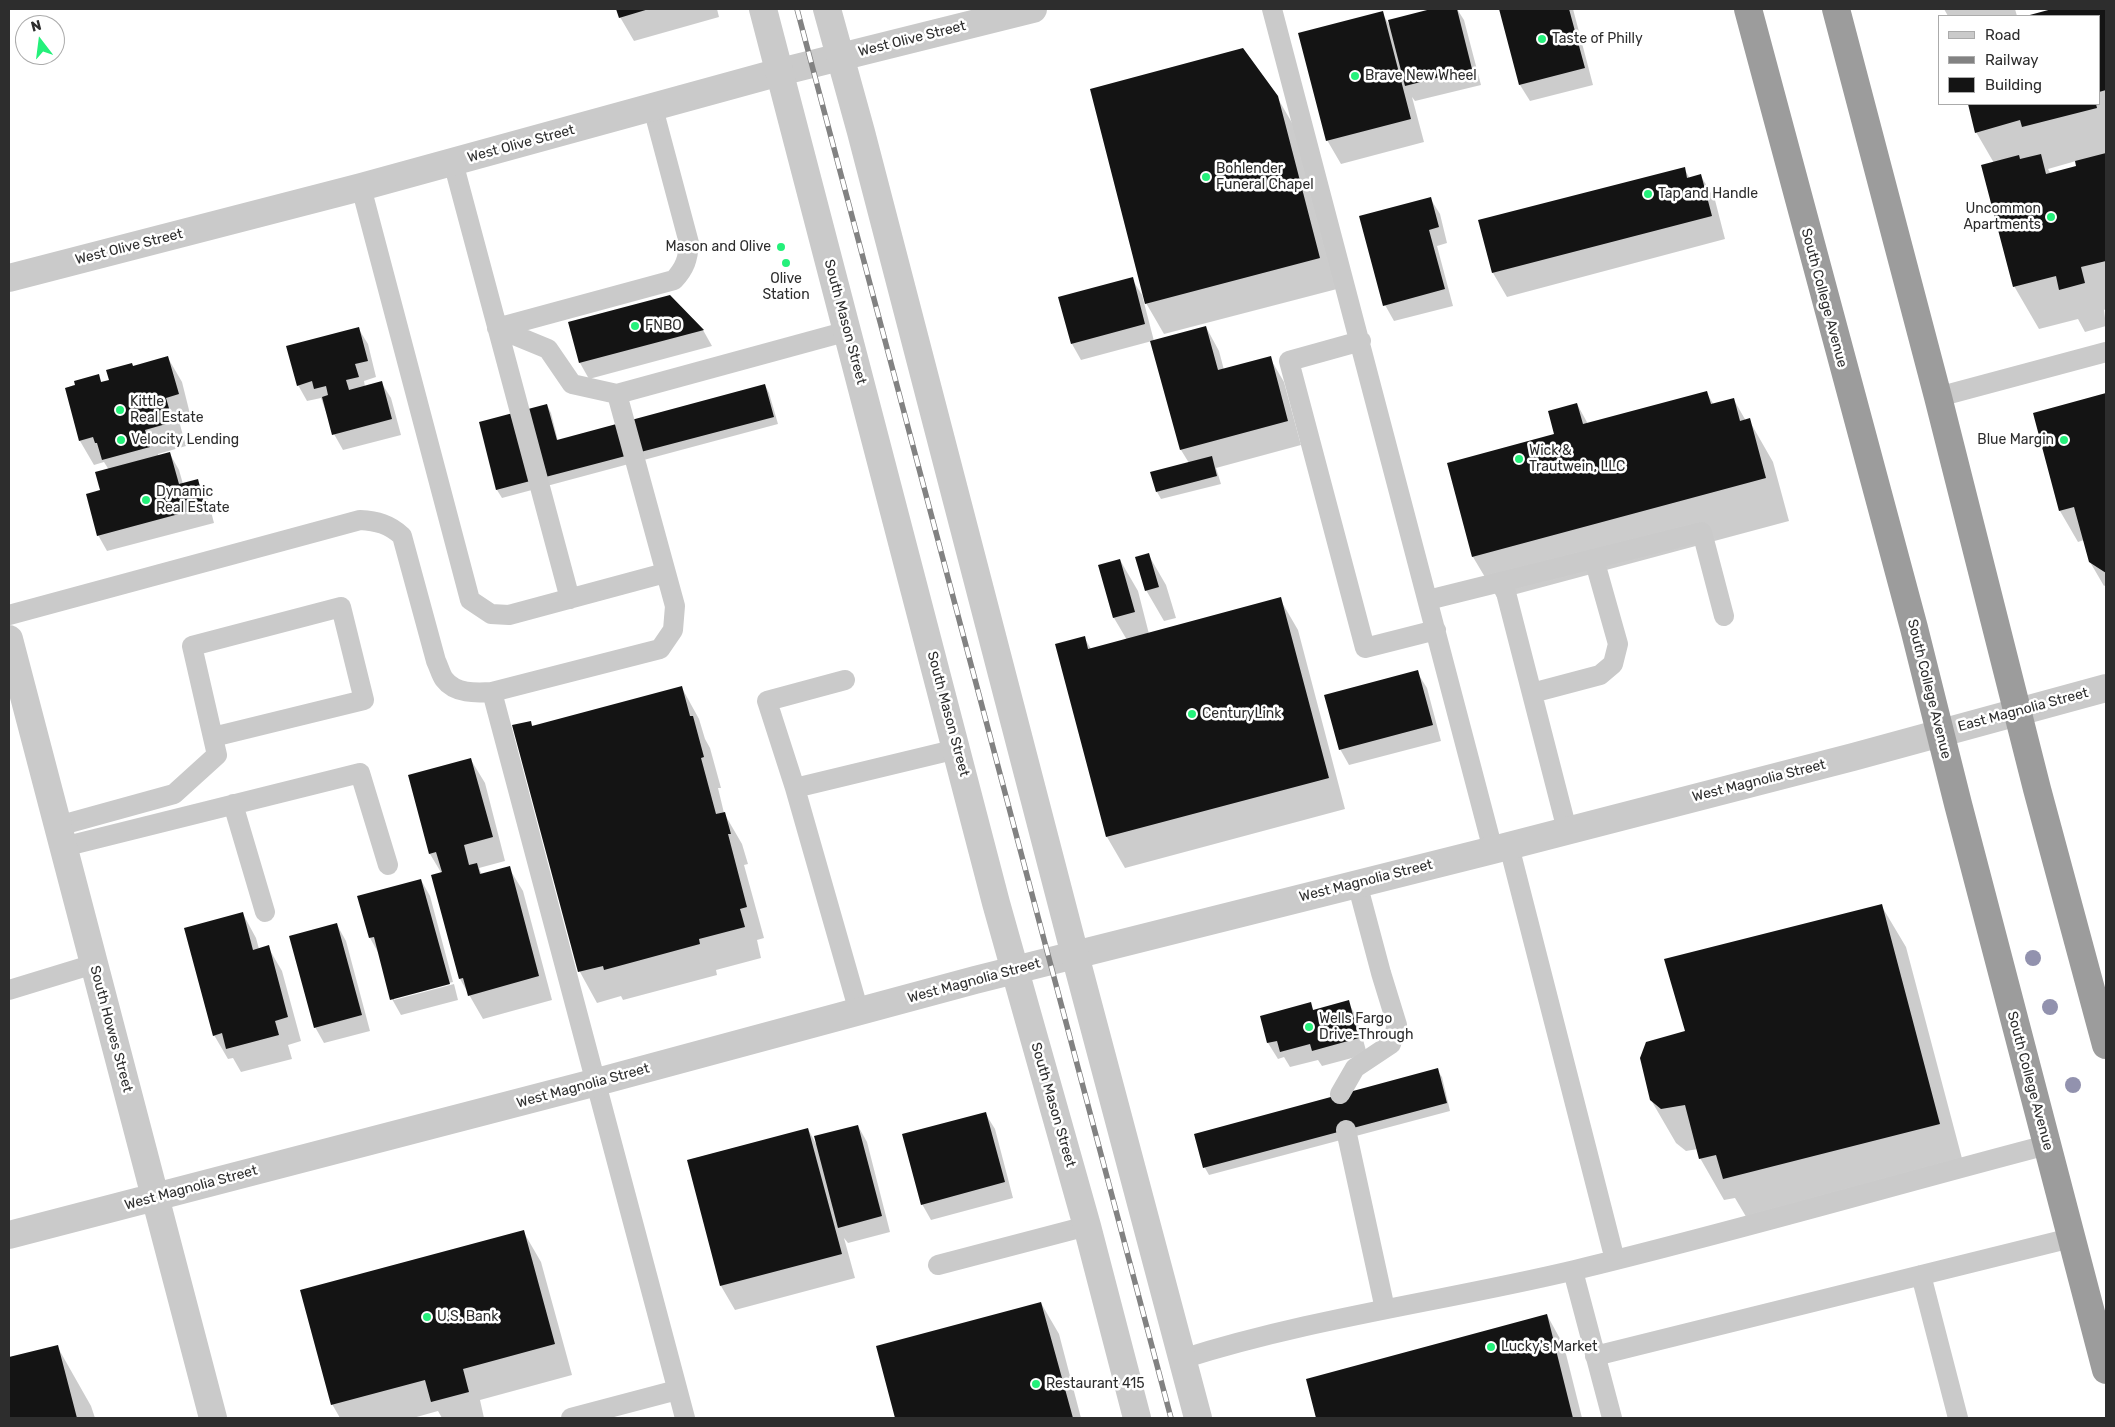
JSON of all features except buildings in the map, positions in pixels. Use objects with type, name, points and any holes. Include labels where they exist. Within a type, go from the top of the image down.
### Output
[{"type":"highway","name":"South College Avenue","points":[[1748,9],[1940,732],[2106,1370]]},
{"type":"highway","points":[[1836,9],[1938,397],[2037,789],[2106,1045]]},
{"type":"street","name":"South Mason Street","points":[[764,9],[1014,970],[1087,1226],[1137,1418]]},
{"type":"street","points":[[827,9],[861,132],[1075,956],[1198,1418]]},
{"type":"street","name":"West Olive Street","points":[[9,278],[361,187],[780,72],[1033,9]]},
{"type":"street","name":"South Howes Street","points":[[9,639],[213,1418]]},
{"type":"street","name":"East Magnolia Street","points":[[1940,732],[2106,688]]},
{"type":"street","name":"West Magnolia Street","points":[[9,1235],[597,1082],[1014,970],[1501,848],[1859,755],[1940,732]]},
{"type":"lane","points":[[1272,9],[1436,630],[1501,848],[1615,1260]]},
{"type":"lane","points":[[497,328],[674,280],[682,271],[688,258],[689,243],[653,108]]},
{"type":"lane","points":[[453,162],[570,599]]},
{"type":"lane","points":[[361,187],[470,600],[492,614],[509,615],[665,573]]},
{"type":"lane","points":[[497,328],[548,349],[572,384],[617,394],[848,331]]},
{"type":"lane","points":[[1361,341],[1289,361],[1291,370],[1365,648],[1436,630]]},
{"type":"lane","points":[[1938,397],[2106,352]]},
{"type":"lane","points":[[9,615],[360,520],[378,521],[392,527],[402,536],[436,661],[444,680],[460,690],[474,694],[492,692],[660,649],[673,630],[675,606],[617,394]]},
{"type":"lane","points":[[1428,600],[1702,532],[1724,616]]},
{"type":"lane","points":[[1532,693],[1600,675],[1613,664],[1618,644],[1594,559]]},
{"type":"lane","points":[[1503,581],[1566,830]]},
{"type":"lane","points":[[61,836],[174,794],[217,755],[192,646],[341,607],[364,700],[213,737]]},
{"type":"lane","points":[[845,680],[767,701],[795,788],[858,1012]]},
{"type":"lane","points":[[492,692],[685,1418]]},
{"type":"lane","points":[[795,788],[956,748]]},
{"type":"lane","points":[[61,836],[234,804],[360,773],[388,864]]},
{"type":"lane","points":[[234,804],[265,912]]},
{"type":"lane","points":[[1340,1094],[1355,1068],[1391,1044],[1397,1025],[1357,883]]},
{"type":"lane","points":[[9,990],[94,964]]},
{"type":"lane","points":[[1346,1130],[1385,1308]]},
{"type":"lane","points":[[1182,1358],[1229,1344],[1385,1308],[1573,1271],[2047,1145]]},
{"type":"lane","points":[[938,1265],[1087,1226]]},
{"type":"lane","points":[[1596,1356],[2071,1238]]},
{"type":"lane","points":[[1573,1271],[1612,1418]]},
{"type":"lane","points":[[1921,1275],[1958,1418]]},
{"type":"lane","points":[[571,1418],[677,1390]]},
{"type":"railway","points":[[797,9],[1171,1418]]},
{"type":"place","name":"Taste of Philly","points":[[1542,39]]},
{"type":"place","name":"Brave New Wheel","points":[[1355,76]]},
{"type":"place","name":"Bohlender Funeral Chapel","points":[[1206,177]]},
{"type":"place","name":"Tap and Handle","points":[[1648,194]]},
{"type":"place","name":"Uncommon Apartments","points":[[2051,217]]},
{"type":"place","name":"Mason and Olive","points":[[781,247]]},
{"type":"place","name":"Olive Station","points":[[786,263]]},
{"type":"place","name":"FNBO","points":[[635,326]]},
{"type":"place","name":"Kittle Real Estate","points":[[120,410]]},
{"type":"place","name":"Velocity Lending","points":[[121,440]]},
{"type":"place","name":"Blue Margin","points":[[2064,440]]},
{"type":"place","name":"Wick & Trautwein, LLC","points":[[1519,459]]},
{"type":"place","name":"Dynamic Real Estate","points":[[146,500]]},
{"type":"place","name":"CenturyLink","points":[[1192,714]]},
{"type":"place","name":"Wells Fargo Drive-Through","points":[[1309,1027]]},
{"type":"place","name":"U.S. Bank","points":[[427,1317]]},
{"type":"place","name":"Lucky's Market","points":[[1491,1347]]},
{"type":"place","name":"Restaurant 415","points":[[1036,1384]]}]
